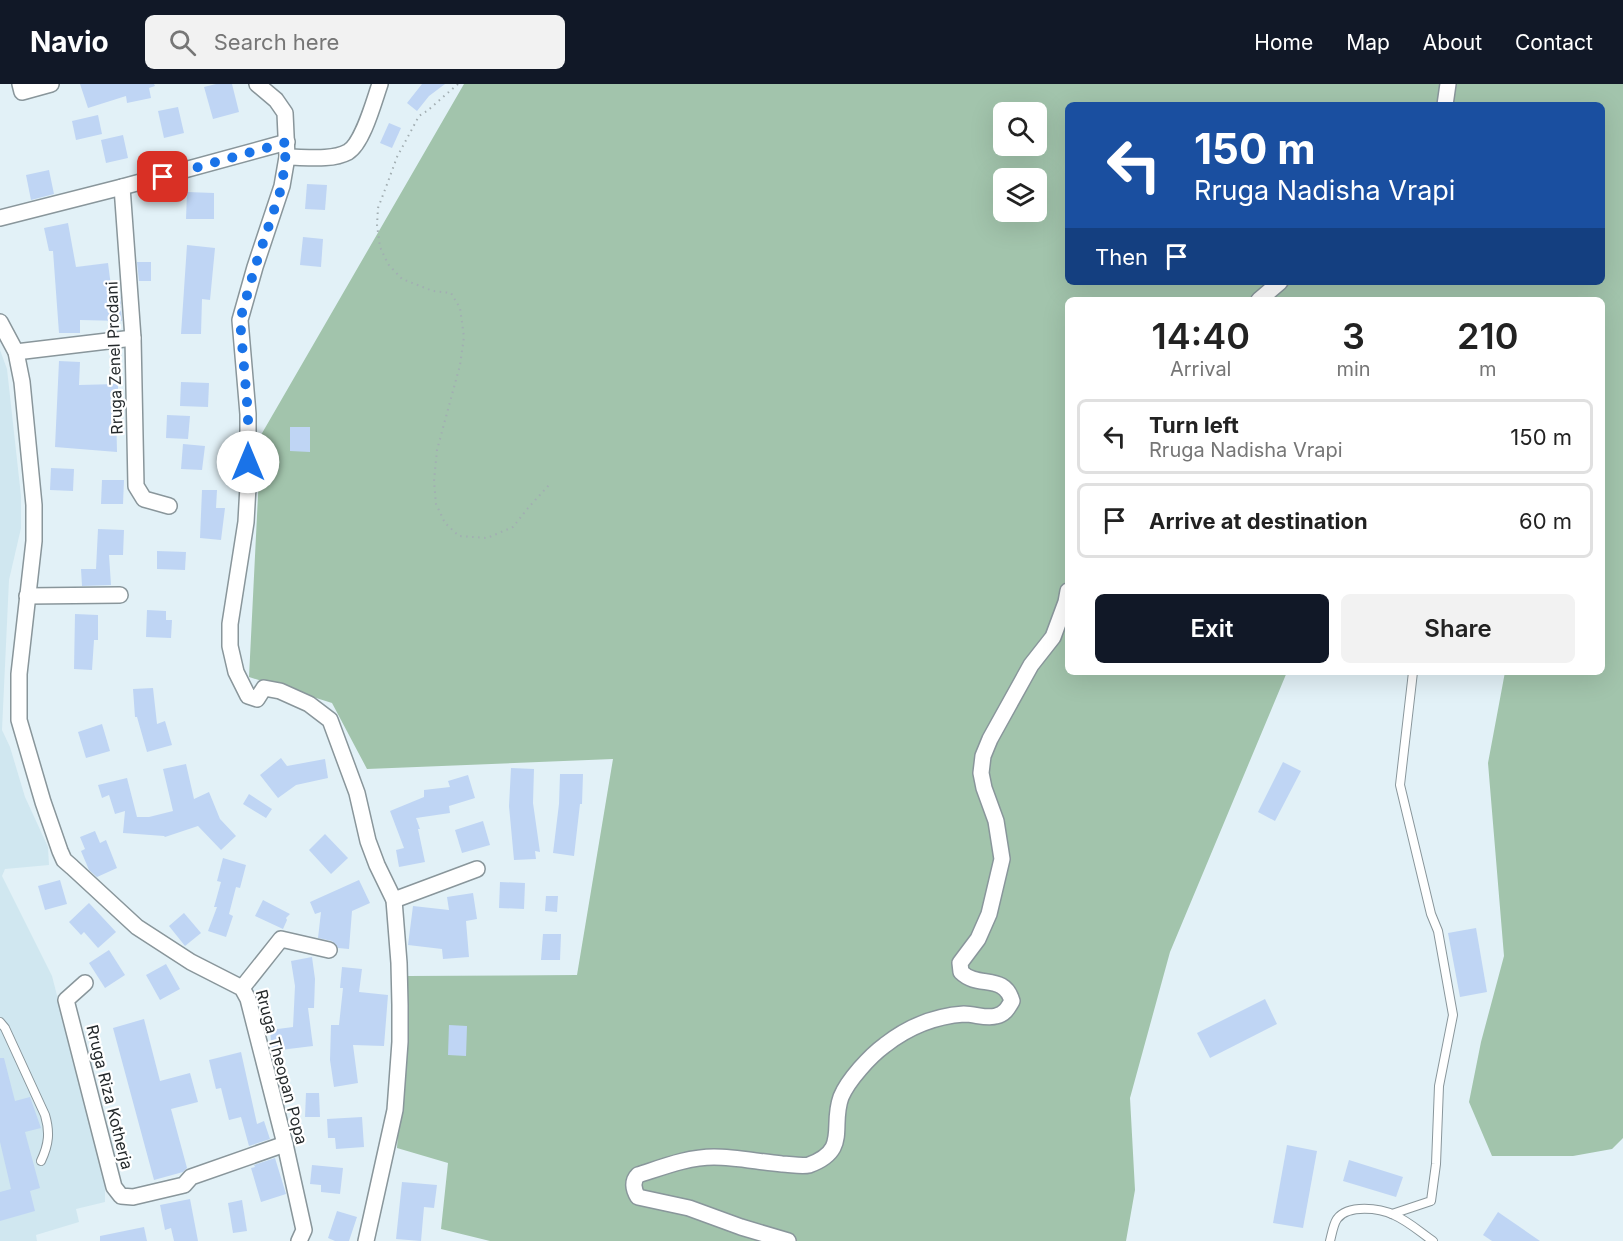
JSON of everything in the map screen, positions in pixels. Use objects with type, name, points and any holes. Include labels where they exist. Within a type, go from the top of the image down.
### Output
[{"type":"street","points":[[20,84],[22,92],[51,84]]},
{"type":"street","points":[[257,84],[276,100],[285,113],[287,149],[282,186],[240,320],[248,414],[248,486],[246,522],[230,624],[230,646],[236,672],[248,696],[257,699],[264,688],[280,691],[309,704],[330,720],[357,793],[371,849],[394,900],[400,1005],[395,1110],[366,1241]]},
{"type":"street","points":[[0,218],[287,149],[335,156],[348,152],[355,145],[363,130],[380,84]]},
{"type":"street","points":[[1445,102],[1448,84]]},
{"type":"street","name":"Rruga Zenel Prodani","points":[[122,187],[133,338],[136,486],[144,499],[170,506]]},
{"type":"street","points":[[1262,297],[1276,285]]},
{"type":"street","name":"Rruga Theopan Popa","points":[[0,322],[16,352],[22,382],[34,504],[34,541],[19,674],[19,720],[43,802],[64,860],[137,927],[191,962],[242,988],[248,999],[285,1144],[303,1230],[299,1241]]},
{"type":"street","points":[[16,352],[133,338]]},
{"type":"street","points":[[27,596],[120,595]]},
{"type":"street","points":[[788,1241],[688,1208],[638,1197],[634,1190],[635,1178],[638,1174],[684,1160],[713,1157],[806,1166],[823,1159],[834,1149],[837,1139],[838,1105],[842,1094],[860,1070],[882,1047],[902,1032],[937,1018],[966,1014],[996,1017],[1006,1011],[1012,1001],[1009,990],[1000,984],[967,978],[960,972],[960,963],[978,939],[989,914],[1002,859],[996,821],[981,773],[983,756],[1031,665],[1053,637],[1065,605]]},
{"type":"street","points":[[394,900],[477,869]]},
{"type":"street","points":[[242,988],[281,939],[329,950]]},
{"type":"street","name":"Rruga Riza Kotherja","points":[[85,983],[66,1000],[114,1187],[121,1196],[133,1197],[184,1185],[191,1177],[285,1144]]},
{"type":"lane","points":[[1392,1214],[1431,1201],[1436,1164],[1439,1086],[1453,1015],[1438,931],[1431,914],[1400,785],[1413,675]]},
{"type":"lane","points":[[0,1022],[45,1115],[49,1129],[47,1147],[41,1161]]},
{"type":"lane","points":[[1330,1241],[1335,1221],[1341,1215],[1349,1211],[1365,1209],[1392,1214],[1433,1241]]},
{"type":"path","points":[[458,84],[419,116],[397,157],[378,208],[377,225],[380,247],[388,264],[402,279],[433,291],[451,293],[460,308],[464,338],[460,365],[437,450],[434,481],[436,504],[445,524],[459,536],[487,538],[513,527],[549,485]]},
{"type":"shaded area","points":[[0,350],[7,369],[21,496],[21,528],[9,580],[2,730],[10,747],[25,797],[48,847],[49,865],[5,869],[2,876],[52,976],[105,1182],[105,1202],[76,1209],[79,1222],[36,1235],[37,1241],[0,1241]]},
{"type":"green space","points":[[464,84],[1623,84],[1623,1138],[1612,1149],[1573,1156],[1492,1156],[1469,1102],[1481,1042],[1504,956],[1488,763],[1504,675],[1605,675],[1605,297],[1065,297],[1065,675],[1286,675],[1170,952],[1130,1098],[1135,1190],[1126,1241],[490,1241],[441,1229],[448,1163],[397,1148],[408,976],[577,975],[613,759],[367,769],[332,703],[249,677],[261,435]]},
{"type":"building","points":[[80,84],[154,84],[155,86],[149,88],[151,98],[127,103],[126,96],[88,108]]},
{"type":"building","points":[[232,84],[239,112],[213,119],[204,87]]},
{"type":"building","points":[[422,84],[445,84],[429,96],[417,111],[407,103]]},
{"type":"building","points":[[178,107],[184,133],[164,138],[158,111]]},
{"type":"building","points":[[98,115],[102,134],[76,140],[72,121]]},
{"type":"building","points":[[389,123],[401,128],[392,148],[380,143]]},
{"type":"building","points":[[123,135],[128,158],[106,163],[101,140]]},
{"type":"building","points":[[49,170],[54,194],[31,200],[26,175]]},
{"type":"building","points":[[307,184],[327,185],[325,210],[305,209]]},
{"type":"building","points":[[187,192],[214,193],[214,219],[186,219]]},
{"type":"building","points":[[68,223],[76,267],[108,263],[112,294],[120,294],[122,321],[80,320],[80,333],[59,333],[53,251],[49,251],[44,228]]},
{"type":"building","points":[[303,237],[323,239],[321,267],[300,265]]},
{"type":"building","points":[[187,245],[215,248],[210,300],[202,299],[201,334],[181,334]]},
{"type":"building","points":[[137,262],[151,262],[151,281],[139,281]]},
{"type":"building","points":[[59,361],[80,362],[79,385],[118,384],[117,452],[55,447]]},
{"type":"building","points":[[181,382],[209,383],[208,407],[180,406]]},
{"type":"building","points":[[167,415],[190,416],[188,439],[166,438]]},
{"type":"building","points":[[290,427],[310,427],[310,452],[290,451]]},
{"type":"building","points":[[183,444],[205,446],[202,470],[181,469]]},
{"type":"building","points":[[51,468],[74,469],[73,491],[50,490]]},
{"type":"building","points":[[102,480],[124,480],[123,504],[101,504]]},
{"type":"building","points":[[202,490],[217,490],[216,508],[225,508],[221,540],[200,538]]},
{"type":"building","points":[[98,529],[124,530],[123,555],[109,555],[111,585],[82,586],[81,569],[96,569]]},
{"type":"building","points":[[157,551],[186,552],[185,570],[157,569]]},
{"type":"building","points":[[147,610],[166,611],[166,620],[172,620],[171,638],[146,637]]},
{"type":"building","points":[[75,614],[98,615],[98,640],[94,640],[92,670],[74,669]]},
{"type":"building","points":[[153,688],[157,724],[165,721],[172,745],[147,752],[137,717],[135,717],[133,689]]},
{"type":"building","points":[[102,724],[110,751],[86,758],[78,732]]},
{"type":"building","points":[[281,758],[287,766],[325,759],[328,778],[296,785],[278,798],[260,775]]},
{"type":"building","points":[[1283,762],[1301,771],[1275,821],[1258,812]]},
{"type":"building","points":[[186,764],[194,799],[209,792],[220,819],[236,836],[221,850],[198,826],[165,837],[123,833],[125,811],[115,814],[109,795],[102,798],[98,785],[127,778],[137,817],[149,817],[173,811],[163,769]]},
{"type":"building","points":[[511,768],[534,769],[533,803],[540,852],[535,851],[536,859],[514,860],[509,806]]},
{"type":"building","points":[[560,774],[583,774],[582,804],[580,804],[574,856],[553,853]]},
{"type":"building","points":[[468,775],[475,798],[449,806],[450,813],[416,818],[425,862],[399,867],[396,850],[404,848],[390,811],[424,797],[424,790],[450,787],[448,781]]},
{"type":"building","points":[[249,794],[272,809],[266,818],[243,804]]},
{"type":"building","points":[[483,821],[490,845],[462,853],[455,830]]},
{"type":"building","points":[[95,831],[100,843],[106,840],[117,868],[97,877],[89,870],[81,851],[85,849],[80,837]]},
{"type":"building","points":[[325,834],[348,858],[331,874],[309,850]]},
{"type":"building","points":[[223,858],[246,865],[240,888],[236,887],[229,914],[233,916],[226,937],[208,931],[217,907],[214,907],[221,882],[217,881]]},
{"type":"building","points":[[60,880],[67,904],[45,910],[38,886]]},
{"type":"building","points":[[359,880],[370,903],[352,911],[349,949],[338,948],[332,941],[318,938],[321,912],[315,914],[310,902]]},
{"type":"building","points":[[500,882],[525,883],[524,909],[499,908]]},
{"type":"building","points":[[473,893],[477,919],[466,921],[469,957],[443,959],[442,949],[408,945],[413,906],[449,910],[447,897]]},
{"type":"building","points":[[546,896],[558,896],[557,912],[545,911]]},
{"type":"building","points":[[263,900],[290,914],[286,918],[283,929],[255,916]]},
{"type":"building","points":[[89,903],[116,932],[98,948],[84,932],[81,935],[69,922]]},
{"type":"building","points":[[184,913],[201,933],[185,946],[169,926]]},
{"type":"building","points":[[1476,928],[1487,992],[1460,997],[1448,933]]},
{"type":"building","points":[[543,934],[561,934],[560,960],[541,960]]},
{"type":"building","points":[[109,950],[125,975],[105,988],[89,963]]},
{"type":"building","points":[[312,957],[315,979],[314,1008],[308,1008],[313,1046],[272,1051],[270,1030],[293,1027],[295,986],[291,961]]},
{"type":"building","points":[[166,964],[180,989],[160,1000],[146,975]]},
{"type":"building","points":[[342,967],[362,969],[359,992],[388,995],[384,1046],[353,1045],[358,1083],[334,1087],[330,1060],[331,1025],[339,1025],[343,988],[340,988]]},
{"type":"building","points":[[1265,999],[1277,1024],[1210,1058],[1197,1033]]},
{"type":"building","points":[[144,1019],[160,1081],[190,1073],[198,1102],[171,1109],[187,1168],[183,1172],[154,1180],[113,1028]]},
{"type":"building","points":[[449,1025],[467,1026],[466,1056],[448,1055]]},
{"type":"building","points":[[241,1052],[257,1124],[264,1121],[270,1139],[249,1146],[241,1117],[229,1120],[221,1088],[216,1089],[209,1060]]},
{"type":"building","points":[[0,1058],[4,1058],[15,1101],[30,1097],[41,1128],[25,1132],[40,1188],[30,1191],[35,1211],[0,1221],[0,1192],[11,1189],[0,1142]]},
{"type":"building","points":[[306,1093],[319,1093],[320,1117],[305,1117]]},
{"type":"building","points":[[362,1117],[364,1147],[336,1149],[335,1138],[328,1138],[327,1119]]},
{"type":"building","points":[[1287,1145],[1317,1151],[1303,1228],[1273,1223]]},
{"type":"building","points":[[275,1158],[286,1194],[261,1202],[251,1168]]},
{"type":"building","points":[[1349,1160],[1403,1177],[1396,1197],[1343,1181]]},
{"type":"building","points":[[312,1165],[343,1168],[340,1194],[321,1192],[321,1185],[310,1184]]},
{"type":"building","points":[[402,1182],[437,1185],[434,1208],[424,1207],[421,1241],[396,1239]]},
{"type":"building","points":[[190,1199],[198,1241],[174,1241],[171,1228],[165,1230],[160,1205]]},
{"type":"building","points":[[242,1200],[247,1231],[233,1233],[228,1203]]},
{"type":"building","points":[[337,1211],[357,1217],[349,1241],[335,1241],[328,1238]]},
{"type":"building","points":[[1498,1212],[1540,1241],[1492,1241],[1483,1235]]},
{"type":"building","points":[[144,1227],[147,1241],[100,1241],[100,1236]]},
{"type":"route","points":[[163,177],[287,142],[282,186],[240,320],[248,414],[248,462]]}]
